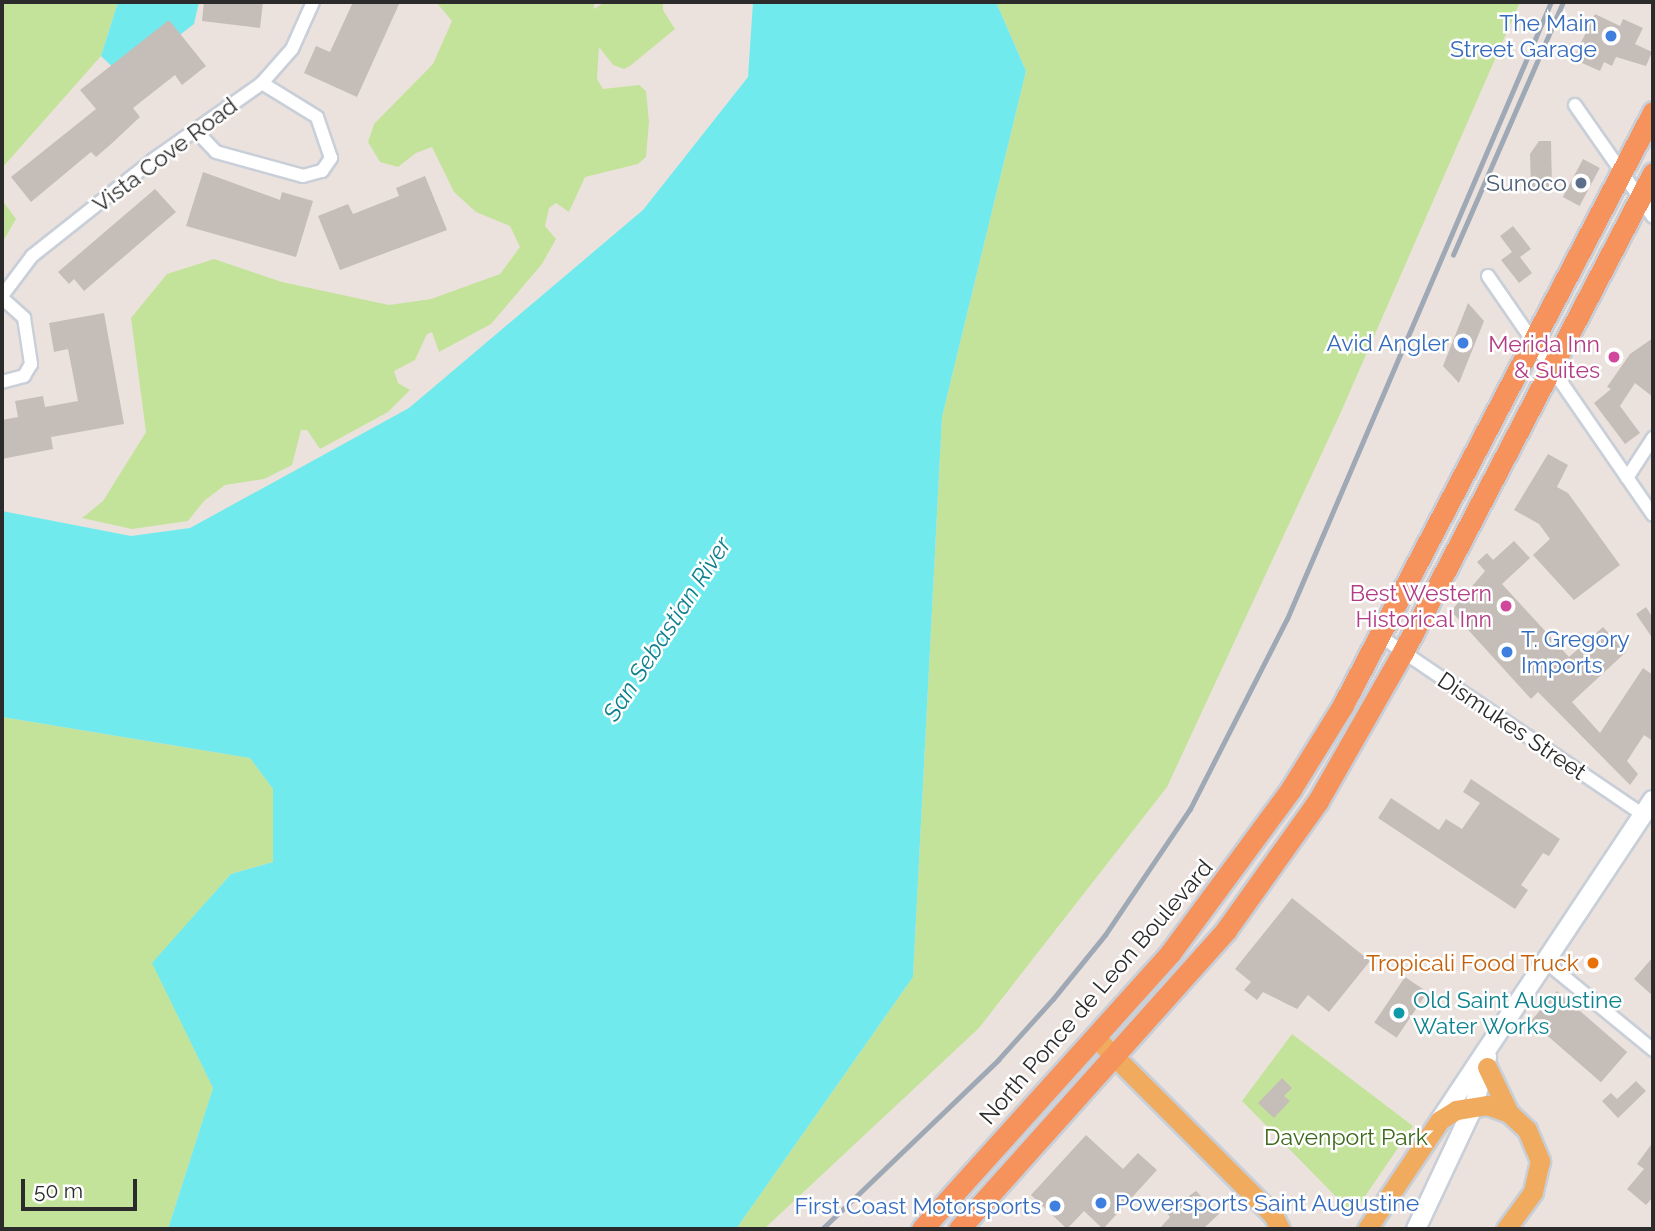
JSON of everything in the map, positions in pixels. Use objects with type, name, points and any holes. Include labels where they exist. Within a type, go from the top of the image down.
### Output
[{"type":"highway","name":"North Ponce de Leon Boulevard","points":[[922,1229],[1096,1038],[1199,918],[1268,825],[1337,716],[1653,112]]},
{"type":"highway","points":[[958,1229],[1116,1057],[1226,930],[1288,846],[1403,652],[1653,173]]},
{"type":"main road","points":[[1368,1228],[1440,1120],[1487,1058],[1546,962],[1648,808]]},
{"type":"main road","points":[[1096,1038],[1276,1222],[1298,1229]]},
{"type":"main road","points":[[1416,1229],[1474,1106],[1487,1058]]},
{"type":"main road","points":[[1487,1058],[1509,1113]]},
{"type":"main road","points":[[1440,1120],[1474,1106],[1487,1105],[1509,1113],[1527,1130],[1540,1161],[1533,1192],[1506,1229]]},
{"type":"street","name":"Vista Cove Road","points":[[2,297],[32,256],[195,130],[262,83],[292,49],[313,2]]},
{"type":"street","points":[[195,130],[216,152],[303,176],[322,171],[331,158],[317,117],[262,83]]},
{"type":"street","points":[[1575,105],[1653,217]]},
{"type":"street","points":[[1488,276],[1653,515]]},
{"type":"street","points":[[2,297],[24,318],[31,364],[24,376],[2,382]]},
{"type":"street","points":[[1627,478],[1653,438]]},
{"type":"street","name":"Dismukes Street","points":[[1380,636],[1648,808]]},
{"type":"street","points":[[1546,962],[1653,1050]]},
{"type":"green space","points":[[2,2],[118,2],[101,56],[2,168]]},
{"type":"green space","points":[[436,2],[594,2],[594,9],[605,2],[671,2],[663,4],[663,10],[675,29],[630,66],[624,69],[613,65],[599,47],[597,79],[603,89],[639,85],[646,91],[649,122],[646,157],[638,164],[585,177],[569,212],[556,203],[549,208],[545,226],[556,239],[542,264],[491,324],[439,352],[432,332],[427,334],[415,360],[394,371],[398,383],[410,390],[388,412],[320,449],[307,430],[301,430],[292,465],[264,479],[225,485],[204,501],[188,521],[132,529],[82,518],[103,501],[146,432],[131,318],[167,274],[214,259],[282,282],[389,305],[431,299],[500,274],[520,247],[510,226],[476,212],[454,192],[432,147],[416,153],[398,167],[380,162],[368,142],[374,124],[433,64],[452,21]]},
{"type":"green space","points":[[996,2],[1520,2],[1341,412],[1167,787],[979,1028],[764,1229],[736,1229],[913,977],[942,417],[1026,71]]},
{"type":"green space","points":[[2,200],[16,219],[2,243]]},
{"type":"green space","points":[[2,717],[250,758],[273,789],[273,862],[231,874],[153,963],[213,1088],[168,1229],[2,1229]]},
{"type":"green space","name":"Davenport Park","points":[[1292,1034],[1413,1126],[1353,1214],[1242,1101]]},
{"type":"water","points":[[118,2],[199,2],[194,24],[124,78],[101,56]]},
{"type":"water","name":"San Sebastian River","points":[[753,2],[996,2],[1026,71],[942,417],[913,977],[736,1229],[168,1229],[213,1088],[152,963],[231,874],[273,862],[273,789],[250,758],[2,717],[2,511],[131,536],[190,528],[409,408],[643,210],[748,77]]},
{"type":"building","points":[[204,2],[263,2],[260,28],[202,21]]},
{"type":"building","points":[[353,2],[400,2],[357,97],[304,73],[316,46],[330,52]]},
{"type":"building","name":"The Main Street Garage","points":[[1595,14],[1620,26],[1623,19],[1643,28],[1635,44],[1652,52],[1646,66],[1616,57],[1612,66],[1604,62],[1600,71],[1573,59]]},
{"type":"building","points":[[169,20],[206,66],[182,85],[175,75],[133,108],[140,117],[110,145],[96,157],[91,152],[31,202],[11,177],[96,109],[80,90]]},
{"type":"building","points":[[1539,141],[1551,141],[1552,188],[1531,189],[1530,154]]},
{"type":"building","name":"Sunoco","points":[[1583,159],[1600,168],[1580,206],[1563,197]]},
{"type":"building","points":[[203,172],[280,200],[282,192],[313,201],[296,257],[186,226]]},
{"type":"building","points":[[425,176],[447,230],[340,270],[318,216],[348,204],[353,214],[399,196],[396,188]]},
{"type":"building","points":[[155,189],[176,212],[84,291],[74,279],[69,284],[58,272]]},
{"type":"building","points":[[1513,226],[1531,249],[1520,257],[1532,273],[1519,283],[1501,260],[1512,252],[1500,236]]},
{"type":"building","name":"Avid Angler","points":[[1468,303],[1484,321],[1459,383],[1443,366]]},
{"type":"building","points":[[104,313],[124,424],[51,437],[53,449],[2,459],[2,420],[18,417],[15,401],[43,396],[45,407],[78,401],[68,349],[54,352],[49,323]]},
{"type":"building","points":[[1653,338],[1653,397],[1635,383],[1620,406],[1640,433],[1625,444],[1594,403],[1611,389],[1607,387],[1630,354]]},
{"type":"building","points":[[1548,454],[1568,465],[1557,487],[1568,493],[1620,565],[1574,600],[1533,555],[1550,539],[1539,524],[1514,510]]},
{"type":"building","points":[[1514,541],[1530,558],[1502,584],[1569,657],[1603,627],[1626,652],[1572,702],[1600,733],[1643,668],[1653,675],[1653,741],[1644,735],[1627,761],[1638,774],[1630,785],[1538,692],[1531,699],[1451,611],[1485,571],[1477,562],[1487,553],[1493,560]]},
{"type":"building","points":[[1646,607],[1653,618],[1653,639],[1636,614]]},
{"type":"building","points":[[1471,779],[1560,839],[1549,856],[1543,853],[1521,885],[1528,890],[1515,909],[1378,818],[1391,798],[1439,830],[1446,819],[1462,829],[1480,803],[1463,792]]},
{"type":"building","points":[[1292,898],[1370,961],[1329,1012],[1308,995],[1297,1009],[1263,992],[1257,1000],[1244,990],[1251,982],[1235,969]]},
{"type":"building","points":[[1653,957],[1653,996],[1634,979]]},
{"type":"building","name":"Old Saint Augustine Water Works","points":[[1405,977],[1427,992],[1397,1038],[1374,1023]]},
{"type":"building","points":[[1557,991],[1627,1052],[1601,1082],[1531,1021]]},
{"type":"building","points":[[1282,1078],[1292,1088],[1284,1096],[1290,1101],[1274,1118],[1258,1103]]},
{"type":"building","points":[[1636,1081],[1646,1091],[1618,1118],[1602,1101],[1611,1093],[1617,1099]]},
{"type":"building","name":"Powersports Saint Augustine","points":[[1086,1135],[1123,1169],[1138,1153],[1157,1170],[1103,1229],[1084,1211],[1067,1229],[1031,1195]]},
{"type":"building","points":[[1653,1142],[1653,1197],[1646,1205],[1627,1189],[1644,1169],[1637,1164]]},
{"type":"building","points":[[1196,1191],[1219,1214],[1203,1229],[1159,1229],[1170,1217],[1166,1212]]},
{"type":"railway","points":[[822,1229],[998,1060],[1053,999],[1105,935],[1190,809],[1287,619],[1551,2]]},
{"type":"railway","points":[[1453,255],[1563,2]]},
{"type":"place","name":"The Main Street Garage","points":[[1611,36]]},
{"type":"place","name":"Sunoco","points":[[1581,183]]},
{"type":"place","name":"Avid Angler","points":[[1463,343]]},
{"type":"place","name":"Merida Inn & Suites","points":[[1614,357]]},
{"type":"place","name":"Best Western Historical Inn","points":[[1506,606]]},
{"type":"place","name":"T. Gregory Imports","points":[[1507,652]]},
{"type":"place","name":"Tropicali Food Truck","points":[[1593,963]]},
{"type":"place","name":"Old Saint Augustine Water Works","points":[[1399,1013]]},
{"type":"place","name":"Powersports Saint Augustine","points":[[1101,1203]]},
{"type":"place","name":"First Coast Motorsports","points":[[1055,1206]]}]
